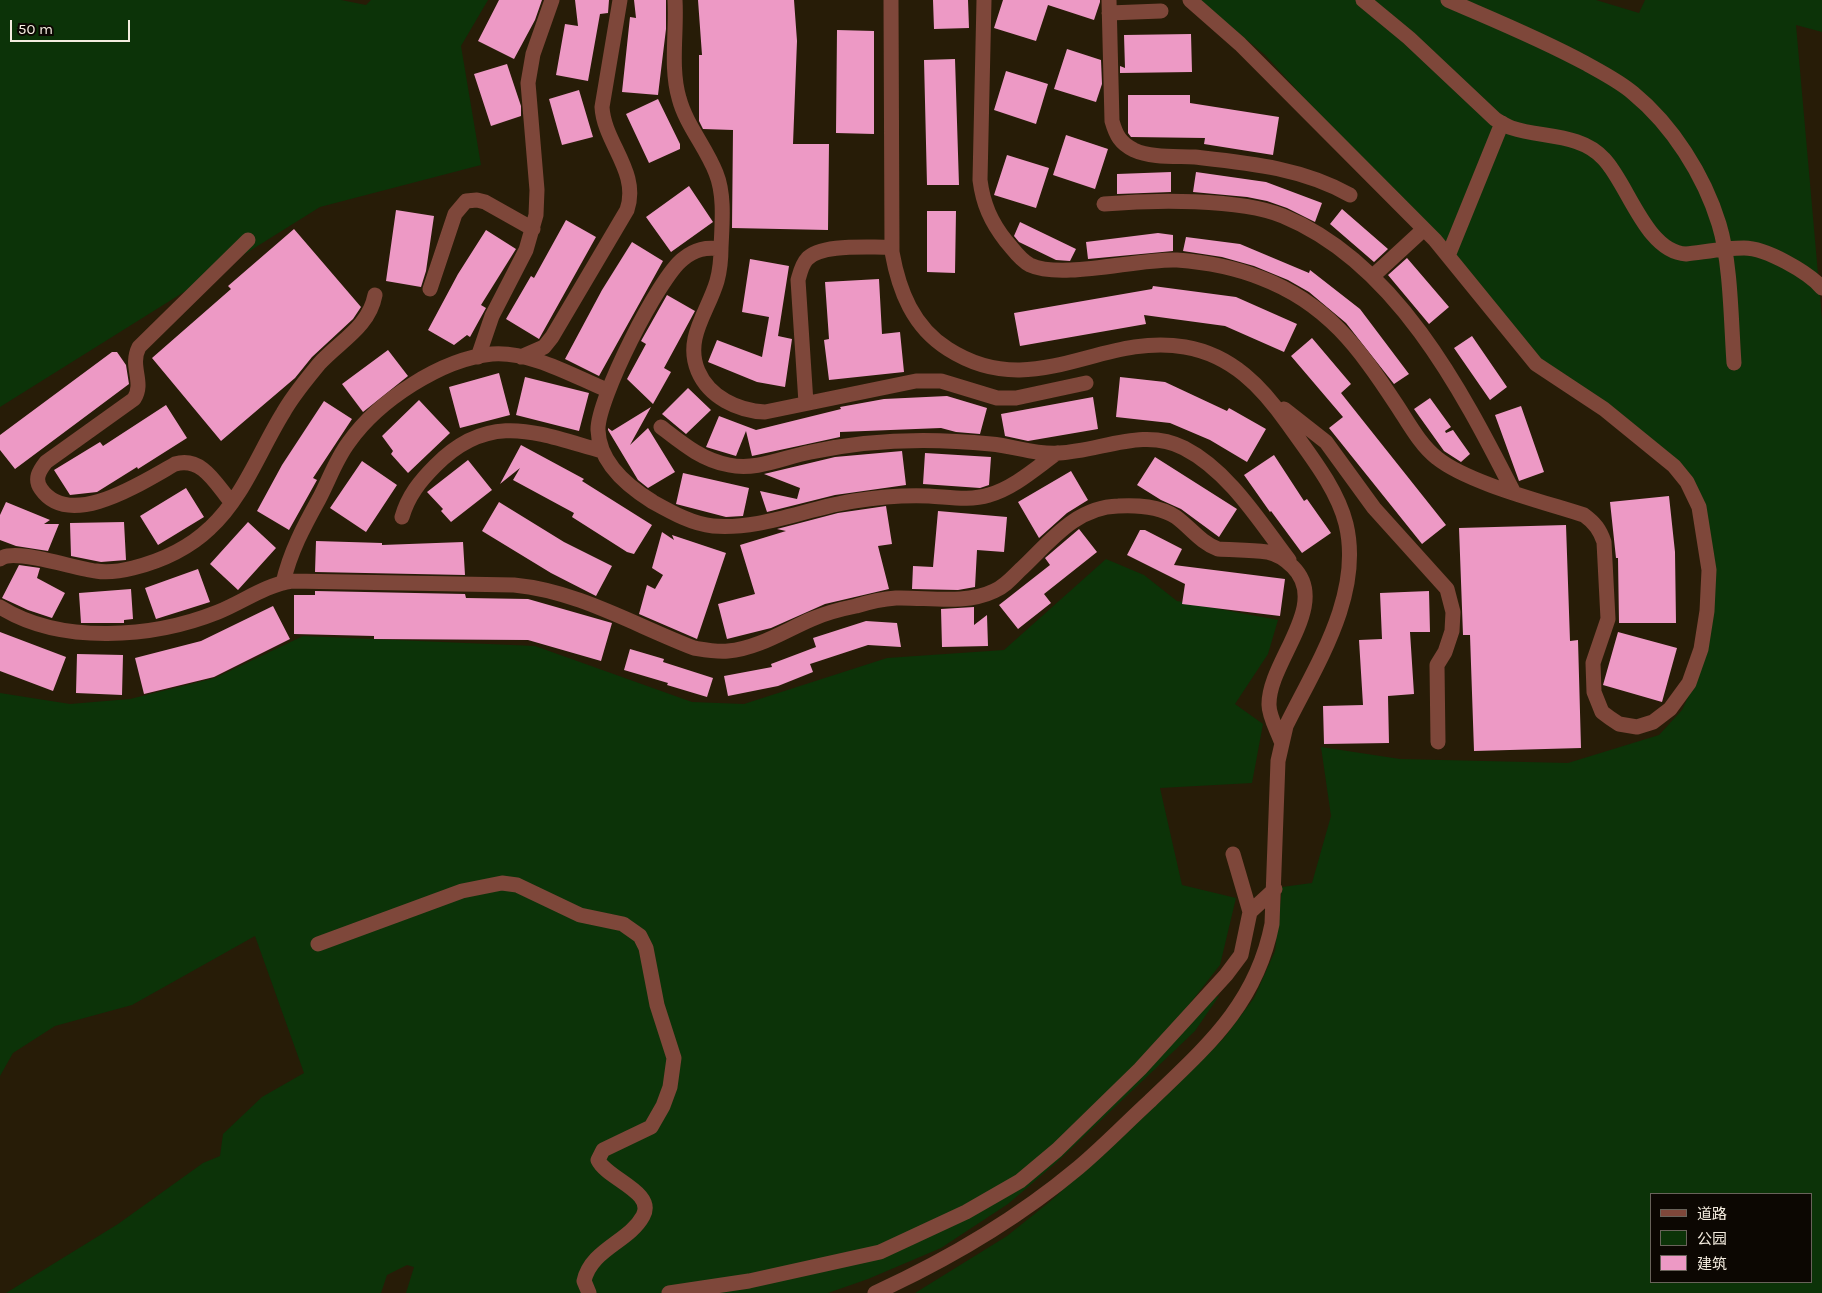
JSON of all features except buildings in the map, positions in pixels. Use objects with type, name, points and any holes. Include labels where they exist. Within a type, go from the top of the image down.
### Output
[{"type":"street","points":[[478,357],[492,316],[526,250],[533,229],[537,190],[528,83],[533,54],[552,0]]},
{"type":"street","points":[[521,357],[544,347],[552,337],[627,210],[630,200],[630,188],[625,165],[607,134],[603,122],[602,107],[620,0]]},
{"type":"street","points":[[675,0],[675,61],[679,99],[686,118],[716,172],[721,189],[722,249],[716,283],[696,330],[693,347],[696,364],[704,383],[725,401],[755,412],[765,412],[916,381],[941,381],[997,398],[1016,398],[1086,383]]},
{"type":"street","points":[[875,1293],[945,1258],[1006,1221],[1078,1168],[1210,1043],[1238,1007],[1262,962],[1267,949],[1272,924],[1275,889],[1278,761],[1281,740],[1336,622],[1346,583],[1350,544],[1345,522],[1324,478],[1272,400],[1256,382],[1207,353],[1186,347],[1151,346],[1126,349],[1026,371],[997,369],[972,362],[943,346],[919,322],[900,289],[892,247],[891,0]]},
{"type":"street","points":[[984,0],[980,180],[983,202],[990,218],[1018,256],[1030,265],[1056,269],[1176,260],[1225,268],[1260,277],[1280,286],[1320,310],[1355,345],[1420,440],[1436,458],[1453,469],[1584,515],[1594,522],[1601,532],[1604,542],[1608,619],[1593,663],[1594,692],[1602,712],[1619,724],[1637,727],[1653,722],[1670,709],[1689,683],[1701,649],[1707,611],[1709,570],[1699,507],[1687,482],[1674,466],[1604,409],[1547,372],[1528,356],[1424,229],[1240,44],[1190,0]]},
{"type":"street","points":[[1363,0],[1409,38],[1485,111],[1502,123],[1512,128],[1550,134],[1581,143],[1598,153],[1610,166],[1641,218],[1668,248],[1679,254],[1745,248],[1768,254],[1803,272],[1822,288]]},
{"type":"street","points":[[1448,0],[1558,48],[1602,72],[1632,92],[1653,111],[1673,135],[1695,170],[1719,224],[1725,250],[1734,363]]},
{"type":"street","points":[[1161,12],[1109,6],[1112,121],[1115,133],[1122,143],[1144,153],[1235,161],[1312,176],[1350,196]]},
{"type":"street","points":[[1448,256],[1502,123]]},
{"type":"street","points":[[430,289],[455,214],[466,201],[476,200],[485,202],[533,229]]},
{"type":"street","points":[[1104,204],[1138,201],[1210,203],[1282,215],[1312,230],[1351,256],[1373,276],[1422,335],[1480,427],[1513,491]]},
{"type":"street","points":[[1373,276],[1424,229]]},
{"type":"street","points":[[231,502],[206,471],[194,463],[188,462],[175,464],[111,498],[88,505],[66,505],[54,501],[42,491],[38,484],[37,476],[46,462],[134,399],[138,392],[139,383],[134,356],[139,347],[248,240]]},
{"type":"street","points":[[806,403],[798,280],[807,258],[820,251],[832,249],[892,247]]},
{"type":"street","points":[[722,249],[707,248],[697,250],[682,259],[668,276],[626,352],[607,390],[600,409],[598,431],[602,451],[616,472],[653,501],[693,521],[711,526],[755,524],[831,504],[865,499],[897,496],[969,498],[989,495],[1008,487],[1057,453]]},
{"type":"street","points":[[0,559],[4,556],[23,555],[97,572],[133,568],[169,555],[191,543],[219,519],[294,396],[321,363],[366,319],[372,308],[375,295]]},
{"type":"street","points":[[283,583],[288,559],[348,442],[377,411],[412,385],[441,369],[493,354],[521,357],[607,390]]},
{"type":"street","points":[[1272,400],[1326,442],[1374,508],[1447,589],[1453,612],[1452,631],[1445,652],[1436,665],[1438,742]]},
{"type":"street","points":[[661,427],[706,459],[731,466],[771,463],[810,452],[900,440],[994,444],[1057,453],[1147,439],[1163,439],[1183,447],[1196,454],[1229,485],[1298,572],[1306,595],[1305,608],[1277,671],[1269,698],[1268,707],[1281,740]]},
{"type":"street","points":[[402,517],[410,497],[426,475],[453,451],[482,434],[508,430],[525,431],[602,451]]},
{"type":"street","points":[[0,607],[38,625],[91,632],[141,632],[180,625],[207,617],[277,584],[283,583],[504,585],[541,588],[594,605],[694,648],[712,652],[730,652],[752,646],[815,618],[875,601],[895,598],[968,598],[983,596],[1008,581],[1072,521],[1097,508],[1117,506],[1154,507],[1177,518],[1210,546],[1218,549],[1268,552],[1288,562],[1298,572]]},
{"type":"street","points":[[669,1293],[749,1281],[880,1252],[966,1212],[1020,1181],[1058,1150],[1140,1069],[1226,975],[1241,955],[1250,912],[1232,854]]},
{"type":"street","points":[[318,944],[462,891],[511,883],[580,915],[623,924],[640,936],[646,948],[657,1005],[674,1058],[670,1087],[656,1120],[650,1127],[603,1150],[599,1156],[598,1160],[604,1170],[637,1192],[646,1207],[644,1215],[636,1225],[590,1265],[584,1281],[589,1293]]},
{"type":"street","points":[[1250,912],[1275,889]]},
{"type":"green space","points":[[0,0],[341,0],[366,5],[371,0],[488,0],[461,46],[481,165],[320,207],[0,407]]},
{"type":"green space","points":[[1199,0],[1596,0],[1639,13],[1645,0],[1822,0],[1822,32],[1796,25],[1822,319],[1822,1293],[915,1293],[1007,1236],[1053,1199],[1223,1039],[1254,998],[1275,951],[1282,887],[1312,883],[1331,816],[1321,747],[1400,759],[1568,763],[1659,735],[1682,710],[1697,678],[1713,567],[1693,482],[1541,359],[1265,55]]},
{"type":"green space","points":[[1106,559],[1144,575],[1177,601],[1278,620],[1268,654],[1235,704],[1263,724],[1252,783],[1160,788],[1182,885],[1236,898],[1220,965],[1188,1006],[1219,996],[1195,1031],[1057,1162],[1008,1204],[941,1248],[868,1279],[828,1293],[406,1293],[414,1267],[407,1265],[387,1275],[381,1293],[6,1293],[118,1224],[203,1163],[220,1156],[223,1134],[262,1097],[304,1073],[255,936],[132,1005],[55,1026],[13,1053],[0,1076],[0,693],[70,704],[130,699],[215,678],[303,636],[535,646],[692,702],[744,704],[887,658],[1004,650]]}]
